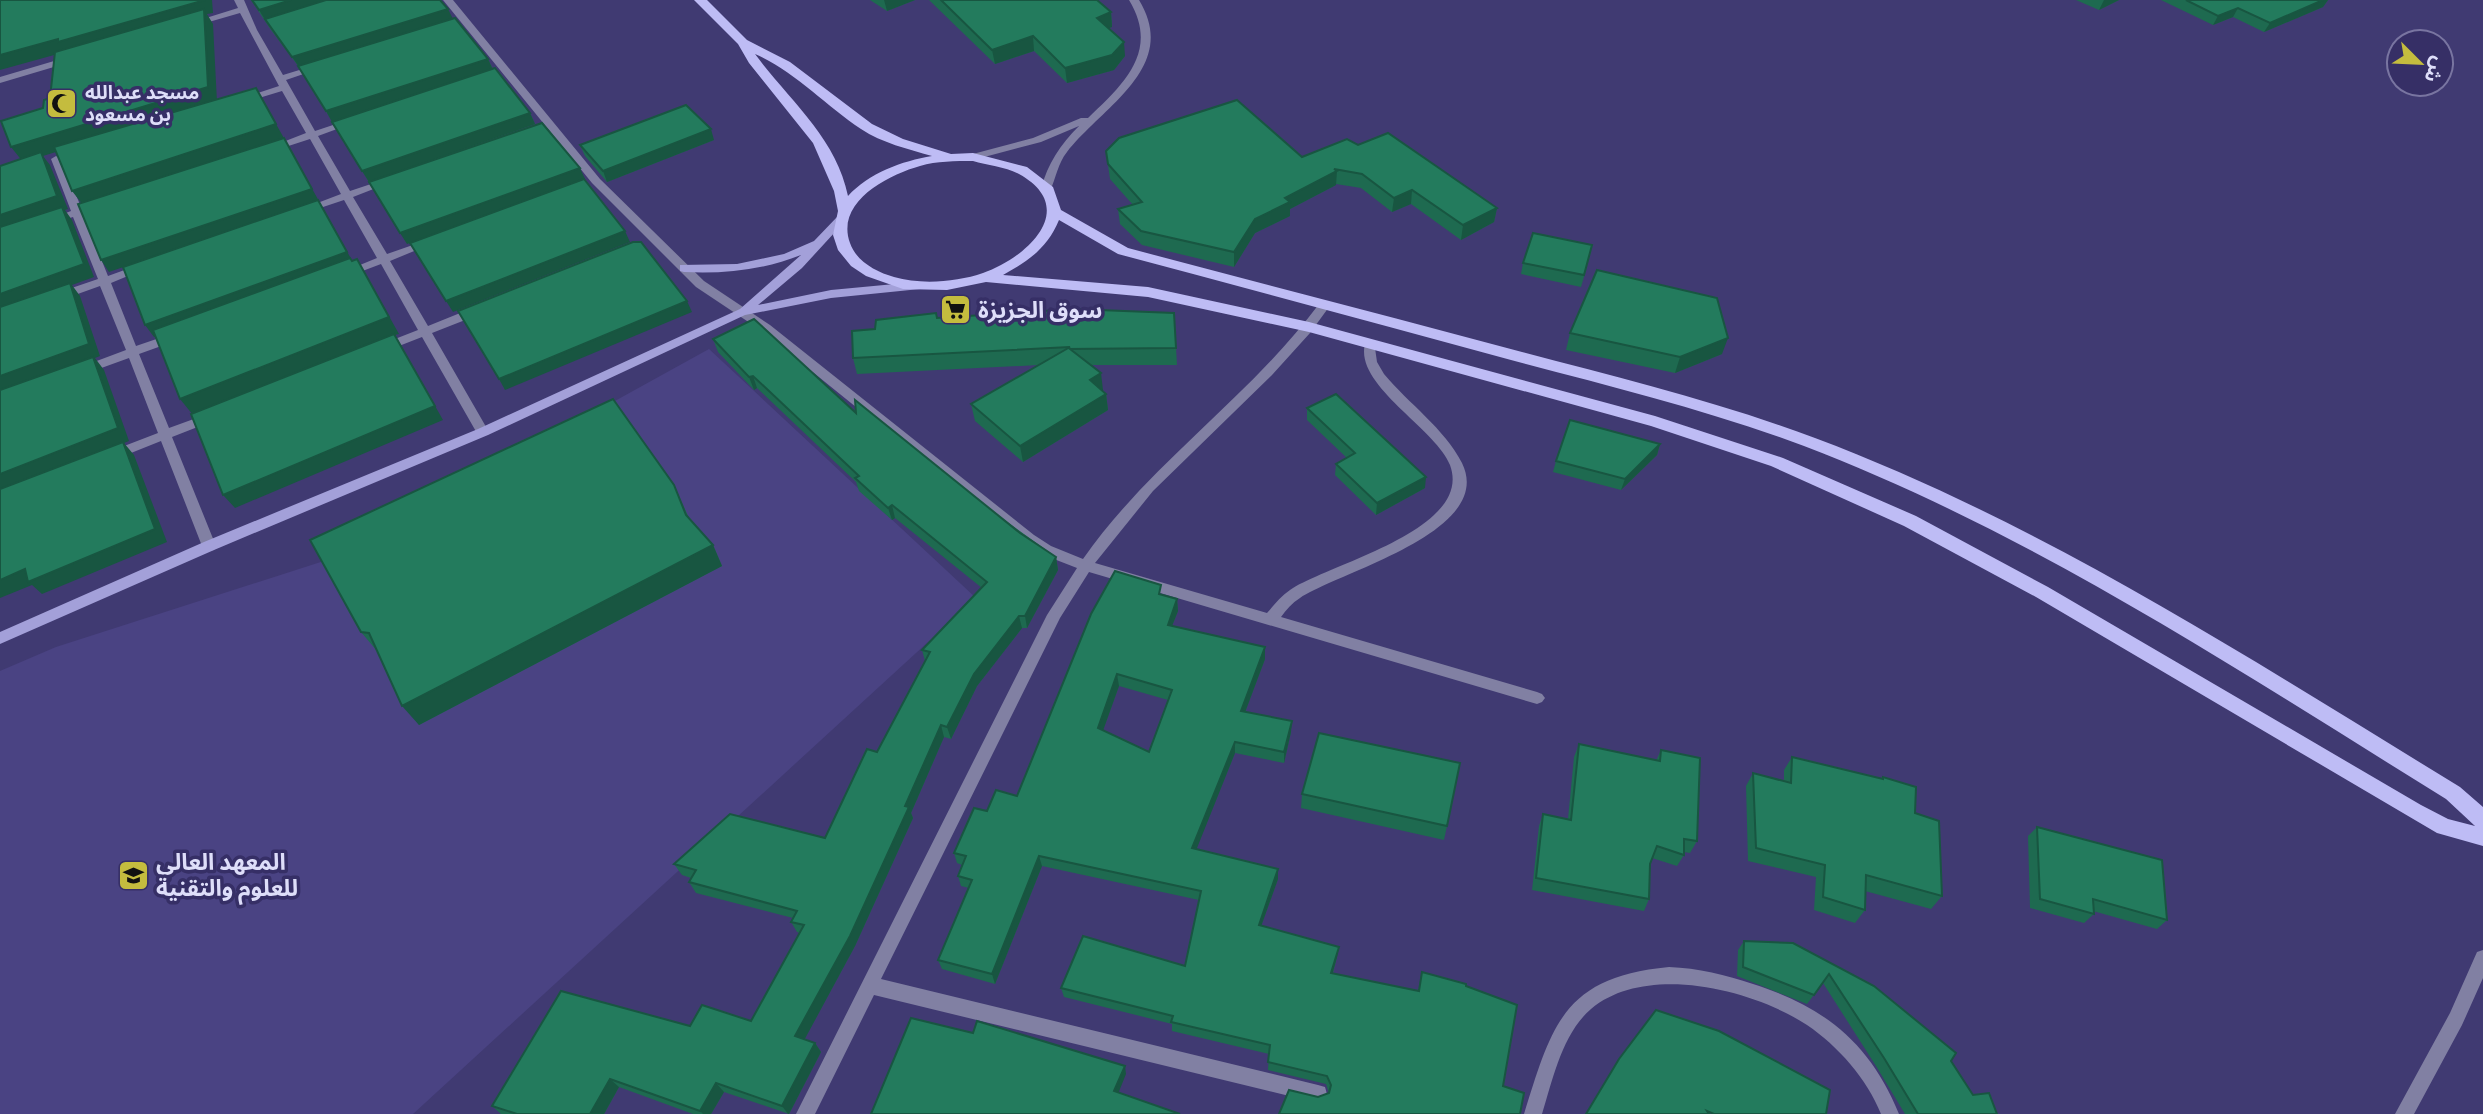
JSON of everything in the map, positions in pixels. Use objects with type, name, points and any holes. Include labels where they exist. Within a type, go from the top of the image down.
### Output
[{"type":"main road","points":[[700,0],[743,43],[754,64],[822,141],[835,170],[843,215],[840,234],[844,249],[855,263],[891,282],[916,286]]},
{"type":"main road","points":[[743,43],[786,65],[882,135],[917,148],[1017,167],[1034,177],[1046,189],[1055,212],[1052,229],[1041,245],[1024,260],[990,278]]},
{"type":"main road","points":[[742,313],[821,242],[870,184],[889,173],[922,162],[966,157]]},
{"type":"main road","points":[[1055,212],[1123,251],[1712,408],[1797,437],[1906,481],[2141,605],[2453,793],[2483,820]]},
{"type":"main road","points":[[684,268],[749,267],[787,257],[821,242]]},
{"type":"main road","points":[[0,638],[209,546],[483,432],[742,313],[831,294],[944,286],[990,278],[1149,292],[1309,327],[1655,422],[1777,462],[1910,521],[2042,592],[2414,811],[2444,827],[2483,837]]},
{"type":"street","points":[[448,0],[505,72],[650,242],[711,293],[766,328],[1028,539],[1046,550],[1084,565],[1537,698]]},
{"type":"street","points":[[1046,189],[1051,169],[1062,150],[1116,97],[1134,75],[1144,50],[1146,24],[1135,0]]},
{"type":"street","points":[[180,28],[241,5],[282,83],[483,432]]},
{"type":"street","points":[[452,25],[465,21]]},
{"type":"street","points":[[252,30],[264,26]]},
{"type":"street","points":[[0,80],[77,57]]},
{"type":"street","points":[[234,103],[333,62]]},
{"type":"street","points":[[492,76],[505,72]]},
{"type":"street","points":[[966,157],[1037,140],[1093,117]]},
{"type":"street","points":[[260,152],[363,118]]},
{"type":"street","points":[[539,129],[552,125]]},
{"type":"street","points":[[56,159],[209,546]]},
{"type":"street","points":[[296,214],[398,178]]},
{"type":"street","points":[[583,186],[596,181]]},
{"type":"street","points":[[38,225],[116,200]]},
{"type":"street","points":[[334,278],[446,236]]},
{"type":"street","points":[[52,299],[155,263]]},
{"type":"street","points":[[363,356],[489,306]]},
{"type":"street","points":[[805,1114],[1054,615],[1084,565],[1118,521],[1162,473],[1309,327],[1323,306]]},
{"type":"street","points":[[72,375],[183,334]]},
{"type":"street","points":[[1271,620],[1297,592],[1426,531],[1450,513],[1460,490],[1459,469],[1448,449],[1382,380],[1370,362],[1370,344]]},
{"type":"street","points":[[101,460],[227,410]]},
{"type":"street","points":[[2404,1114],[2456,1019],[2483,958]]},
{"type":"street","points":[[1533,1114],[1552,1054],[1583,1004],[1618,985],[1670,975],[1752,990],[1814,1019],[1863,1065],[1891,1114]]},
{"type":"street","points":[[870,985],[1318,1094]]},
{"type":"shaded area","points":[[709,349],[976,598],[413,1114],[0,1114],[0,671],[56,647],[327,560]]},
{"type":"building","points":[[0,0],[205,0],[58,42],[58,39],[0,55]]},
{"type":"building","points":[[252,0],[291,0],[259,10]]},
{"type":"building","points":[[326,0],[440,0],[448,9],[292,57],[265,19]]},
{"type":"building","points":[[941,0],[1097,0],[1111,12],[1097,18],[1124,42],[1112,55],[1065,68],[1033,36],[992,50]]},
{"type":"building","points":[[2186,0],[2323,0],[2270,23],[2238,8],[2218,16]]},
{"type":"building","points":[[204,9],[208,87],[11,147],[1,121],[43,108],[44,100],[50,98],[55,52]]},
{"type":"building","points":[[455,18],[488,59],[326,111],[298,66]]},
{"type":"building","points":[[495,68],[530,113],[362,171],[332,122]]},
{"type":"building","points":[[256,88],[276,124],[72,191],[54,147]]},
{"type":"building","points":[[1237,100],[1302,157],[1347,139],[1358,145],[1388,133],[1497,208],[1463,225],[1412,190],[1394,198],[1362,174],[1334,169],[1337,171],[1285,198],[1290,202],[1255,219],[1234,252],[1141,231],[1118,209],[1142,202],[1108,164],[1106,151],[1119,138]]},
{"type":"building","points":[[686,105],[711,129],[603,171],[580,145]]},
{"type":"building","points":[[542,123],[580,168],[400,233],[369,182]]},
{"type":"building","points":[[284,138],[312,189],[101,260],[78,204]]},
{"type":"building","points":[[41,152],[57,196],[0,215],[0,166]]},
{"type":"building","points":[[584,179],[625,231],[446,301],[410,243]]},
{"type":"building","points":[[318,200],[347,252],[145,325],[123,267]]},
{"type":"building","points":[[62,207],[84,264],[0,294],[0,227]]},
{"type":"building","points":[[1533,233],[1592,245],[1584,275],[1523,263]]},
{"type":"building","points":[[633,242],[641,242],[687,301],[499,379],[458,311]]},
{"type":"building","points":[[350,258],[352,261],[357,259],[389,317],[180,399],[153,330]]},
{"type":"building","points":[[1597,270],[1717,298],[1728,338],[1680,357],[1570,333]]},
{"type":"building","points":[[70,283],[89,344],[0,376],[0,307]]},
{"type":"building","points":[[1074,309],[1174,313],[1176,348],[1070,349],[1101,373],[1090,380],[1106,394],[1020,446],[971,404],[1070,347],[853,358],[852,331],[875,329],[876,320],[936,313],[937,318]]},
{"type":"building","points":[[754,319],[856,413],[855,400],[1020,533],[1056,557],[1025,616],[1019,616],[974,674],[947,727],[941,725],[905,806],[909,807],[850,936],[795,1036],[815,1043],[782,1106],[716,1083],[700,1111],[610,1079],[590,1114],[517,1114],[492,1106],[561,991],[690,1026],[702,1005],[751,1021],[804,925],[791,922],[797,911],[689,882],[696,870],[674,864],[730,814],[825,838],[867,749],[877,752],[930,652],[922,650],[987,582],[892,505],[888,508],[855,478],[859,476],[753,376],[749,377],[713,339]]},
{"type":"building","points":[[394,334],[435,406],[223,495],[191,414]]},
{"type":"building","points":[[93,357],[118,428],[0,474],[0,390]]},
{"type":"building","points":[[1336,394],[1426,477],[1377,503],[1336,464],[1355,453],[1307,408]]},
{"type":"building","points":[[613,399],[674,485],[686,515],[713,545],[402,706],[369,633],[361,632],[310,540]]},
{"type":"building","points":[[1570,420],[1660,444],[1625,479],[1556,461]]},
{"type":"building","points":[[123,442],[155,529],[28,582],[25,569],[0,580],[0,489]]},
{"type":"building","points":[[1115,571],[1161,585],[1159,594],[1177,599],[1168,625],[1265,647],[1241,711],[1292,721],[1284,752],[1235,742],[1192,848],[1278,869],[1259,925],[1339,947],[1331,973],[1419,991],[1422,972],[1466,984],[1517,1005],[1503,1086],[1524,1093],[1520,1114],[1279,1114],[1289,1090],[1318,1097],[1329,1093],[1331,1085],[1327,1076],[1268,1062],[1270,1045],[1171,1022],[1173,1016],[1061,988],[1083,936],[1185,966],[1201,891],[1039,856],[992,974],[938,960],[972,880],[958,876],[966,856],[954,853],[974,808],[987,811],[996,790],[1017,796],[1091,614]],"holes":[[[1117,674],[1172,690],[1149,752],[1098,728]]]},
{"type":"building","points":[[1319,733],[1460,763],[1447,826],[1302,794]]},
{"type":"building","points":[[1579,744],[1660,761],[1661,750],[1700,758],[1697,841],[1684,839],[1684,855],[1657,846],[1650,864],[1649,899],[1536,878],[1543,814],[1571,820]]},
{"type":"building","points":[[1792,757],[1916,787],[1915,813],[1939,821],[1942,896],[1866,875],[1865,910],[1823,897],[1825,865],[1756,848],[1753,773],[1791,783]]},
{"type":"building","points":[[2037,827],[2162,860],[2167,920],[2093,899],[2094,914],[2040,899]]},
{"type":"building","points":[[1744,941],[1793,943],[1874,986],[1956,1053],[1951,1061],[1973,1095],[1989,1093],[1997,1114],[1918,1114],[1829,974],[1814,995],[1743,967]]},
{"type":"building","points":[[1656,1010],[1719,1031],[1830,1090],[1826,1114],[1714,1114],[1707,1111],[1709,1114],[1586,1114],[1619,1059]]},
{"type":"building","points":[[911,1018],[973,1033],[977,1021],[1125,1066],[1114,1091],[1180,1114],[871,1114]]},
{"type":"place","name":"مسجد عبدالله بن مسعود","points":[[62,103]]},
{"type":"place","name":"سوق الجزيزة","points":[[955,310]]},
{"type":"place","name":"المعهد العالي للعلوم والتقنية","points":[[133,875]]}]
